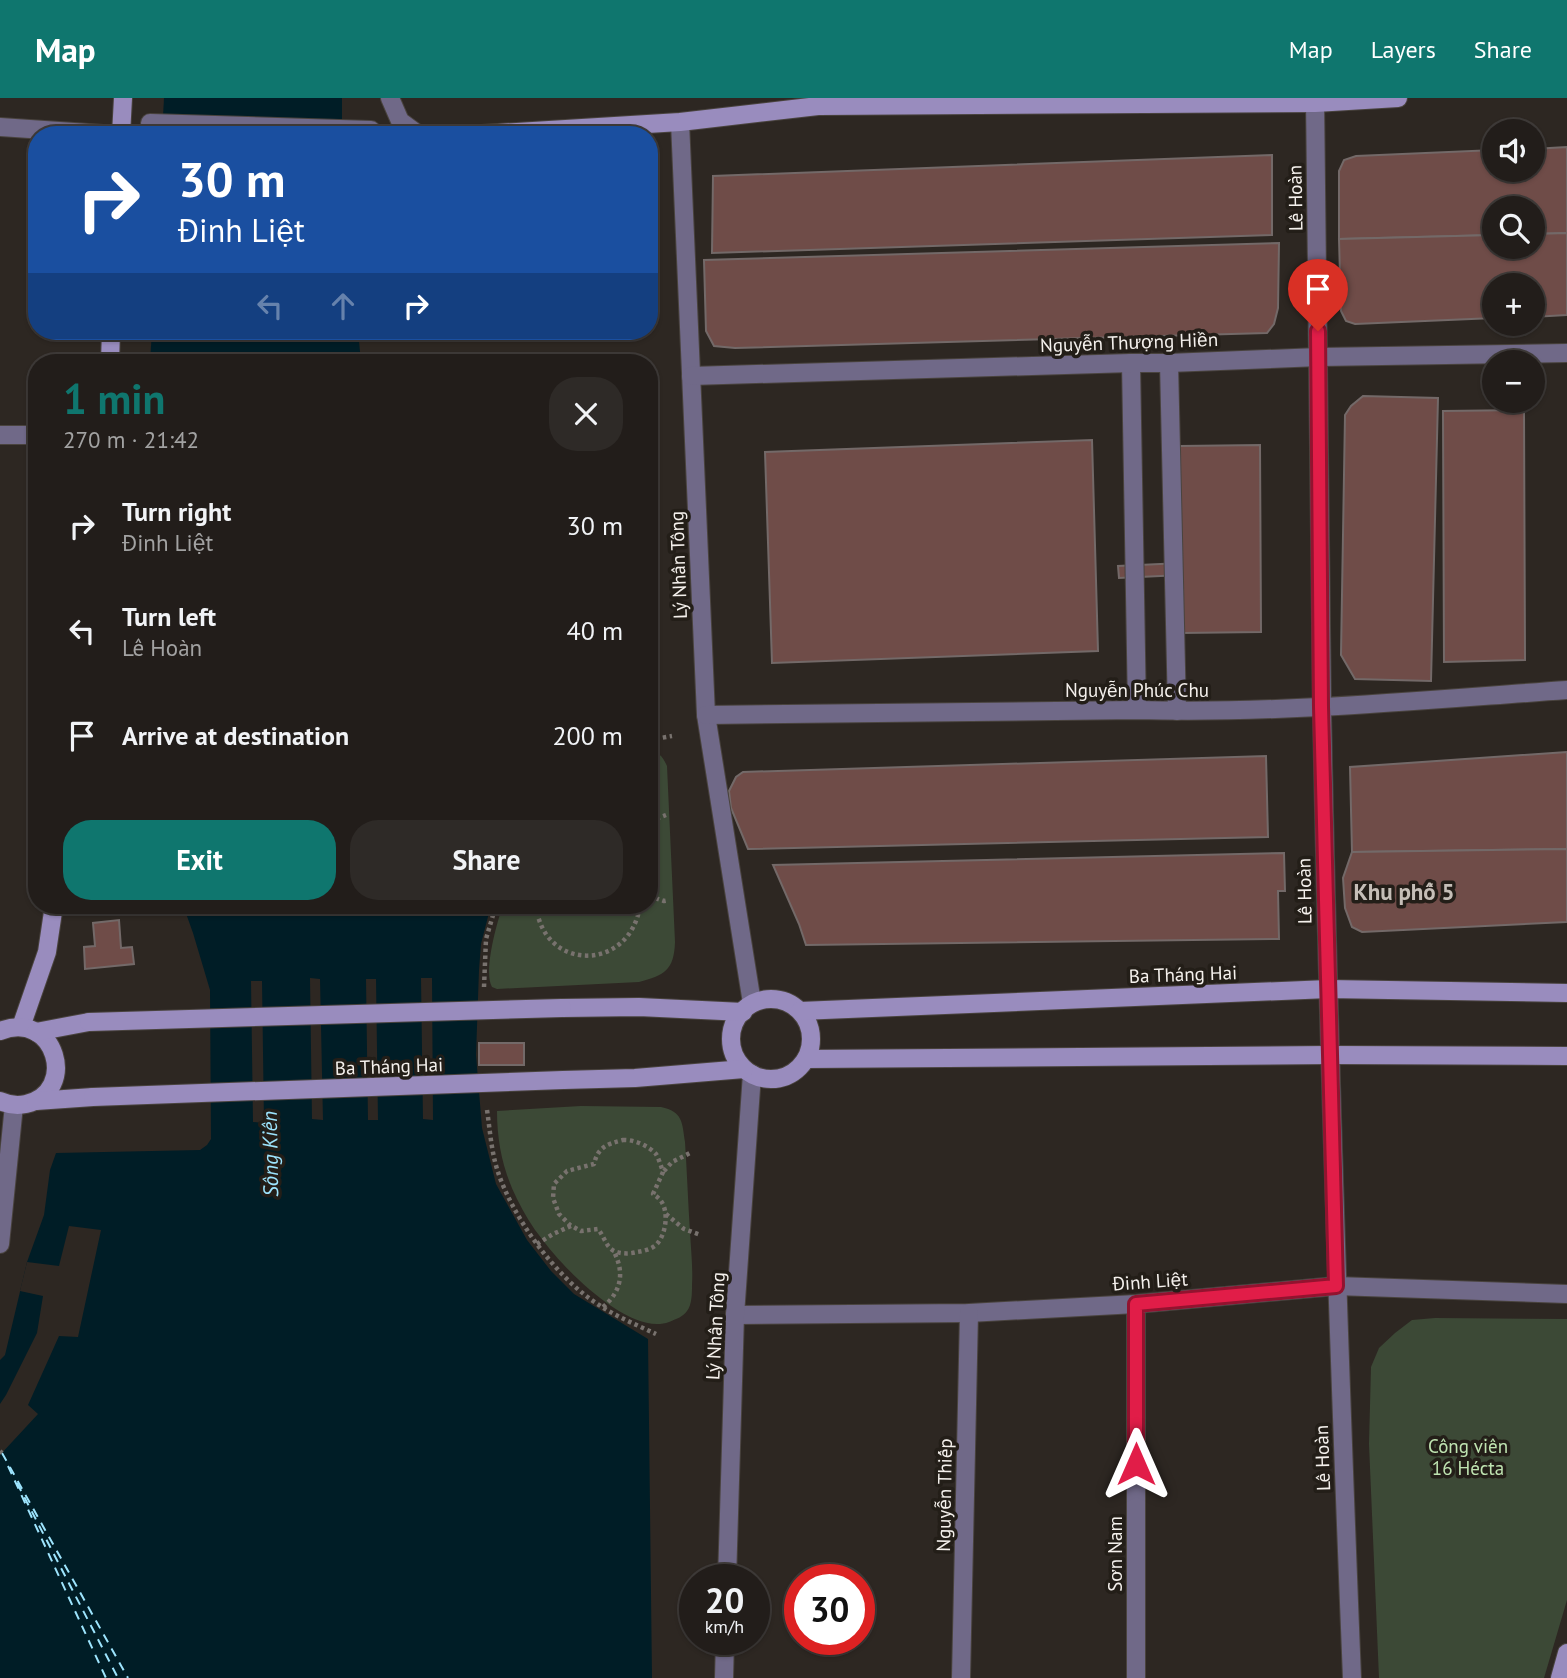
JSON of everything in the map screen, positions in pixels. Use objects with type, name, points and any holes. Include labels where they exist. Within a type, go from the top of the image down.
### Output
[{"type":"main road","points":[[121,126],[123,98]]},
{"type":"main road","points":[[614,126],[680,122],[820,102],[1315,103],[1398,98]]},
{"type":"main road","points":[[29,1029],[47,952],[53,914]]},
{"type":"main road","name":"Ba Tháng Hai","points":[[800,1010],[1328,989],[1567,993]]},
{"type":"main road","points":[[0,1031],[12,1027],[29,1029],[89,1022],[562,1008],[747,1007],[766,999],[785,1000],[800,1010],[810,1024],[812,1042],[806,1059],[794,1072],[778,1079],[758,1077],[748,1071],[734,1054],[731,1038],[736,1020],[747,1007]]},
{"type":"main road","points":[[29,1029],[45,1038],[56,1060],[56,1074],[51,1086],[36,1101]]},
{"type":"main road","points":[[806,1059],[1567,1056]]},
{"type":"main road","name":"Ba Tháng Hai","points":[[7,1103],[19,1105],[36,1101],[93,1097],[635,1078],[748,1071]]},
{"type":"main road","points":[[1560,1678],[1567,1653]]},
{"type":"street","points":[[390,98],[400,121],[407,126]]},
{"type":"street","name":"Lê Hoàn","points":[[1315,103],[1321,707],[1329,1055],[1352,1678]]},
{"type":"street","name":"Lý Nhân Tông","points":[[680,122],[706,715],[747,1007]]},
{"type":"street","points":[[150,123],[245,126]]},
{"type":"street","points":[[0,127],[28,129]]},
{"type":"street","name":"Nguyễn Thượng Hiền","points":[[691,376],[1318,357],[1567,353]]},
{"type":"street","points":[[1131,363],[1137,710]]},
{"type":"street","points":[[1169,363],[1177,711]]},
{"type":"street","points":[[0,435],[28,435]]},
{"type":"street","name":"Nguyễn Phúc Chu","points":[[706,715],[1177,711],[1321,707],[1567,690]]},
{"type":"street","name":"Lý Nhân Tông","points":[[727,1564],[735,1315],[748,1071]]},
{"type":"street","points":[[0,1244],[7,1103]]},
{"type":"street","name":"Đinh Liệt","points":[[735,1315],[969,1313],[1136,1304],[1336,1286],[1567,1294]]},
{"type":"street","name":"Sơn Nam","points":[[1136,1304],[1136,1678]]},
{"type":"street","name":"Nguyễn Thiếp","points":[[961,1678],[969,1313]]},
{"type":"street","points":[[724,1678],[725,1655]]},
{"type":"path","points":[[658,738],[672,736]]},
{"type":"path","points":[[658,818],[666,815]]},
{"type":"path","points":[[658,899],[669,900]]},
{"type":"path","points":[[484,991],[486,939],[493,914]]},
{"type":"path","points":[[537,914],[545,934],[558,947],[589,957],[619,946],[630,934],[639,914]]},
{"type":"path","points":[[487,1110],[491,1145],[504,1188],[537,1244],[573,1286],[603,1307],[656,1335]]},
{"type":"path","points":[[603,1307],[620,1285],[619,1265],[598,1229],[581,1231],[563,1219],[552,1198],[554,1184],[567,1171],[594,1164],[598,1153],[605,1146],[629,1140],[641,1144],[657,1155],[663,1171]]},
{"type":"path","points":[[612,1250],[631,1253],[644,1251],[657,1244],[663,1233],[665,1213],[663,1203],[653,1194],[663,1171],[672,1162],[690,1153]]},
{"type":"path","points":[[665,1213],[684,1229],[701,1235]]},
{"type":"path","points":[[537,1244],[572,1226]]},
{"type":"green space","points":[[658,754],[660,755],[667,766],[675,942],[670,966],[661,974],[639,982],[497,989],[492,987],[489,970],[501,914],[658,914]]},
{"type":"green space","points":[[581,1106],[661,1107],[674,1112],[680,1119],[685,1142],[692,1295],[690,1306],[677,1319],[653,1324],[617,1310],[599,1297],[552,1252],[528,1220],[512,1188],[502,1156],[497,1111]]},
{"type":"green space","name":"Công viên 16 Hécta","points":[[1567,1319],[1567,1600],[1544,1678],[1379,1678],[1369,1444],[1371,1367],[1379,1348],[1395,1333],[1412,1320]]},
{"type":"water","points":[[164,98],[342,98],[342,126],[162,126]]},
{"type":"water","points":[[151,340],[359,340],[360,354],[151,354]]},
{"type":"water","name":"Sông Kiên","points":[[186,914],[489,914],[481,944],[476,1055],[482,1128],[496,1184],[527,1240],[551,1271],[574,1294],[648,1339],[652,1678],[0,1678],[0,1360],[5,1355],[27,1262],[44,1215],[50,1170],[56,1153],[200,1150],[207,1145],[211,1139],[210,990]],"holes":[[[310,978],[320,979],[323,1120],[312,1119]],[[421,978],[432,978],[433,1120],[423,1119]],[[366,979],[376,979],[378,1120],[368,1120]],[[251,981],[262,981],[264,1123],[253,1122]]]},
{"type":"pier","points":[[69,1226],[101,1230],[78,1337],[59,1336],[28,1405],[38,1414],[0,1455],[0,1404],[37,1333],[43,1296],[20,1291],[27,1262],[59,1266]]},
{"type":"building","points":[[1567,147],[1567,233],[1545,234],[1545,196],[1482,196],[1482,235],[1339,239],[1339,171],[1344,160],[1356,156],[1482,151],[1482,182],[1545,182],[1545,148]]},
{"type":"building","points":[[1272,155],[1272,235],[712,253],[713,176]]},
{"type":"building","points":[[1567,233],[1567,315],[1545,316],[1545,273],[1482,273],[1482,319],[1355,324],[1346,321],[1341,311],[1339,239],[1482,235],[1482,259],[1545,259],[1545,234]]},
{"type":"building","points":[[1279,243],[1278,308],[1274,324],[1267,333],[735,348],[714,346],[706,331],[704,260]]},
{"type":"building","points":[[1363,396],[1438,398],[1431,681],[1355,679],[1341,655],[1345,415]]},
{"type":"building","points":[[1443,411],[1524,413],[1525,660],[1444,662]]},
{"type":"building","points":[[1092,440],[1098,651],[772,663],[765,452]]},
{"type":"building","points":[[1260,445],[1261,632],[1181,633],[1180,446]]},
{"type":"building","points":[[1181,563],[1181,575],[1119,578],[1118,566]]},
{"type":"building","points":[[1567,752],[1567,849],[1352,852],[1350,767]]},
{"type":"building","points":[[1266,756],[1268,837],[748,849],[731,808],[729,791],[736,777],[743,772]]},
{"type":"building","points":[[1567,849],[1567,922],[1362,932],[1352,927],[1345,908],[1343,878],[1352,852]]},
{"type":"building","points":[[1284,853],[1285,891],[1278,891],[1279,939],[806,945],[773,865]]},
{"type":"building","points":[[119,920],[121,948],[132,947],[134,964],[85,969],[84,947],[95,946],[93,923]]},
{"type":"building","points":[[479,1043],[524,1043],[524,1065],[479,1065]]},
{"type":"ferry route","points":[[2,1453],[128,1678]]},
{"type":"ferry route","points":[[8,1466],[106,1678]]},
{"type":"ferry route","points":[[17,1483],[118,1678]]},
{"type":"district","name":"Khu phố 5","points":[[1404,891]]},
{"type":"route","points":[[1136,1464],[1136,1304],[1336,1286],[1321,707],[1318,331]]}]
